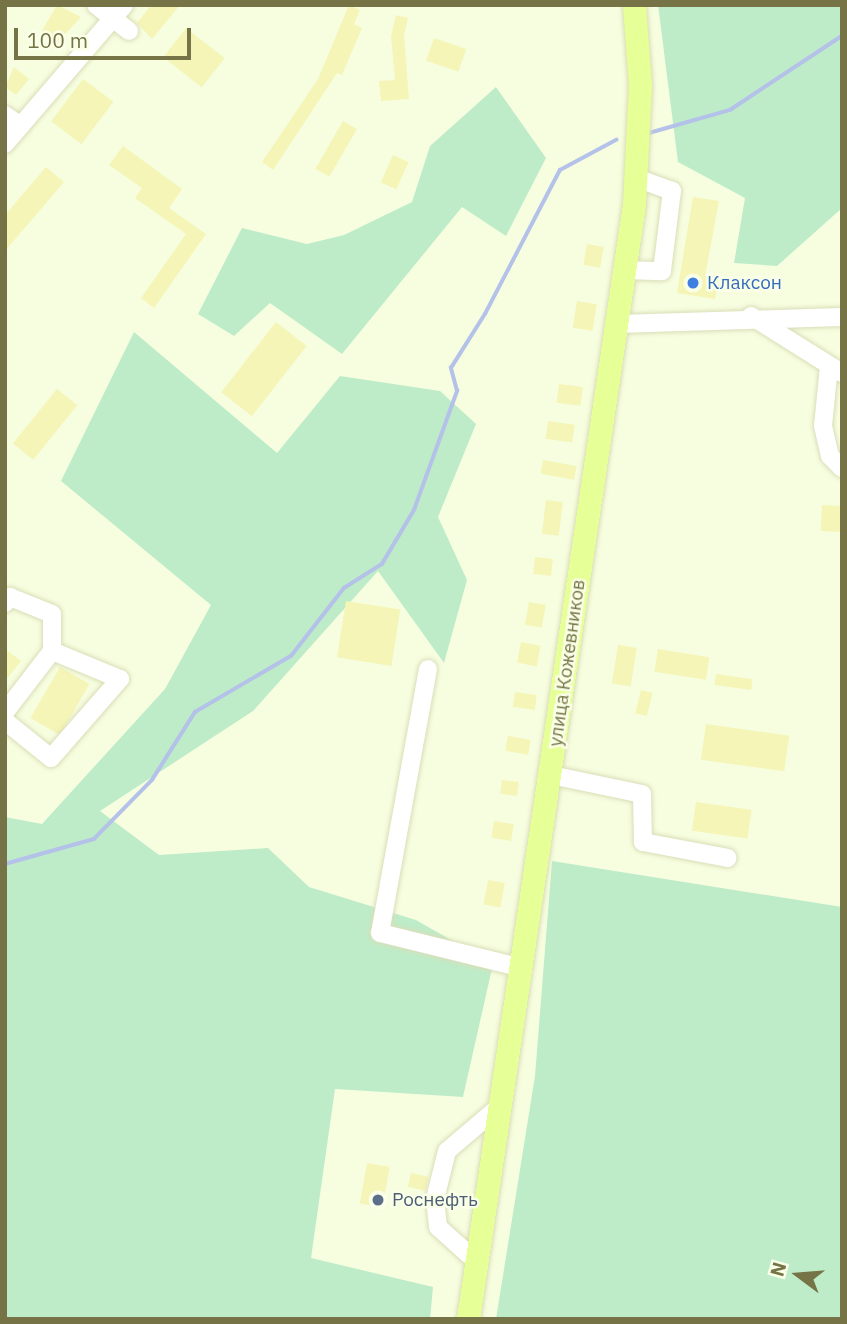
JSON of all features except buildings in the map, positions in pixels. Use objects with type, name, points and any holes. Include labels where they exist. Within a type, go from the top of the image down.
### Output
[{"type":"main road","name":"улица Кожевников","points":[[468,1319],[625,270],[636,178],[640,85],[634,5]]},
{"type":"street","points":[[96,5],[119,12],[129,31]]},
{"type":"street","points":[[5,144],[119,12]]},
{"type":"street","points":[[5,115],[21,126]]},
{"type":"street","points":[[625,270],[662,271],[672,191],[636,178]]},
{"type":"street","points":[[618,324],[751,316],[842,317]]},
{"type":"street","points":[[751,316],[835,369],[823,426],[830,456],[842,468]]},
{"type":"street","points":[[5,603],[10,597],[51,614],[51,651],[5,712]]},
{"type":"street","points":[[5,721],[51,758],[120,679],[51,651]]},
{"type":"street","points":[[428,669],[380,933],[522,968]]},
{"type":"street","points":[[551,775],[642,794],[643,842],[728,858]]},
{"type":"street","points":[[477,1262],[438,1227],[435,1199],[447,1150],[501,1105]]},
{"type":"green space","points":[[658,5],[842,5],[842,208],[777,266],[734,263],[745,198],[678,162]]},
{"type":"green space","points":[[496,87],[546,158],[506,236],[462,207],[342,354],[270,303],[234,336],[198,314],[242,228],[307,244],[344,235],[412,202],[430,146]]},
{"type":"green space","points":[[134,332],[277,453],[340,376],[440,391],[476,424],[438,517],[467,580],[444,663],[378,571],[253,711],[100,811],[159,855],[268,848],[309,887],[416,920],[493,964],[463,1097],[335,1089],[311,1258],[433,1287],[430,1319],[5,1319],[5,817],[42,824],[165,689],[211,605],[61,481]]},
{"type":"green space","points":[[552,861],[842,907],[842,1319],[496,1319],[535,1076]]},
{"type":"waterway","points":[[649,133],[730,110],[842,36]]},
{"type":"waterway","points":[[5,864],[94,839],[152,780],[195,712],[291,656],[344,588],[382,564],[414,510],[457,391],[451,368],[485,314],[560,170],[616,140]]},
{"type":"place","name":"Клаксон","points":[[693,283]]},
{"type":"place","name":"Роснефть","points":[[378,1200]]}]
